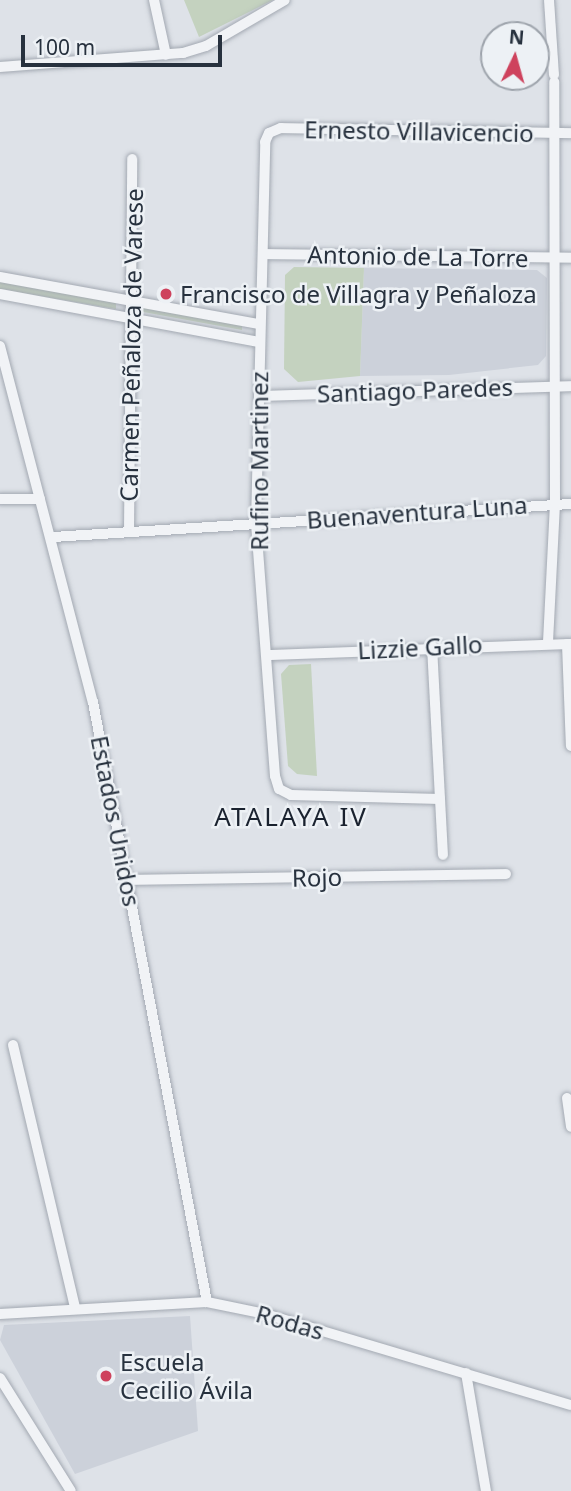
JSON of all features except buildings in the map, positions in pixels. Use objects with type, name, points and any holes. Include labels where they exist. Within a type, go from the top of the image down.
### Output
[{"type":"street","points":[[154,0],[166,55]]},
{"type":"street","points":[[0,67],[166,55],[206,46],[285,0]]},
{"type":"street","points":[[548,642],[555,503],[552,385],[555,133],[549,0]]},
{"type":"street","name":"Ernesto Villavicencio","points":[[269,133],[281,128],[571,133]]},
{"type":"street","name":"Rufino Martinez","points":[[269,133],[258,324],[256,523],[269,655],[275,776],[279,789],[291,795],[440,799]]},
{"type":"street","name":"Carmen Peñaloza de Varese","points":[[129,531],[132,159]]},
{"type":"street","name":"Antonio de La Torre","points":[[264,254],[571,258]]},
{"type":"street","points":[[0,277],[258,324]]},
{"type":"street","points":[[0,294],[258,342]]},
{"type":"street","name":"Estados Unidos","points":[[0,346],[40,499],[53,537],[93,702],[207,1302]]},
{"type":"street","name":"Santiago Paredes","points":[[259,396],[571,386]]},
{"type":"street","points":[[0,499],[40,499]]},
{"type":"street","name":"Buenaventura Luna","points":[[53,537],[571,504]]},
{"type":"street","name":"Lizzie Gallo","points":[[269,655],[432,646],[548,642],[569,644]]},
{"type":"street","points":[[569,644],[571,746]]},
{"type":"street","points":[[432,646],[443,855]]},
{"type":"street","name":"Rojo","points":[[128,880],[506,874]]},
{"type":"street","points":[[13,1045],[75,1307]]},
{"type":"street","points":[[567,1098],[571,1127]]},
{"type":"street","name":"Rodas","points":[[0,1314],[75,1307],[207,1302],[265,1314],[571,1405]]},
{"type":"street","points":[[466,1373],[486,1491]]},
{"type":"street","points":[[0,1378],[71,1491]]},
{"type":"shaded area","points":[[364,268],[537,270],[547,278],[546,356],[538,365],[449,375],[360,376]]},
{"type":"shaded area","name":"Escuela Cecilio Ávila","points":[[190,1316],[198,1431],[75,1474],[0,1340],[4,1325]]},
{"type":"green space","points":[[184,0],[273,0],[199,37]]},
{"type":"green space","points":[[294,267],[364,268],[360,376],[298,382],[284,369],[285,275]]},
{"type":"green space","points":[[0,281],[116,303],[116,309],[0,289]]},
{"type":"green space","points":[[137,305],[242,324],[242,330],[138,311]]},
{"type":"green space","points":[[311,664],[317,776],[297,774],[288,766],[281,674],[289,665]]},
{"type":"place","name":"Francisco de Villagra y Peñaloza","points":[[166,294]]},
{"type":"place","name":"Escuela Cecilio Ávila","points":[[106,1376]]},
{"type":"district","name":"ATALAYA IV","points":[[291,817]]}]
